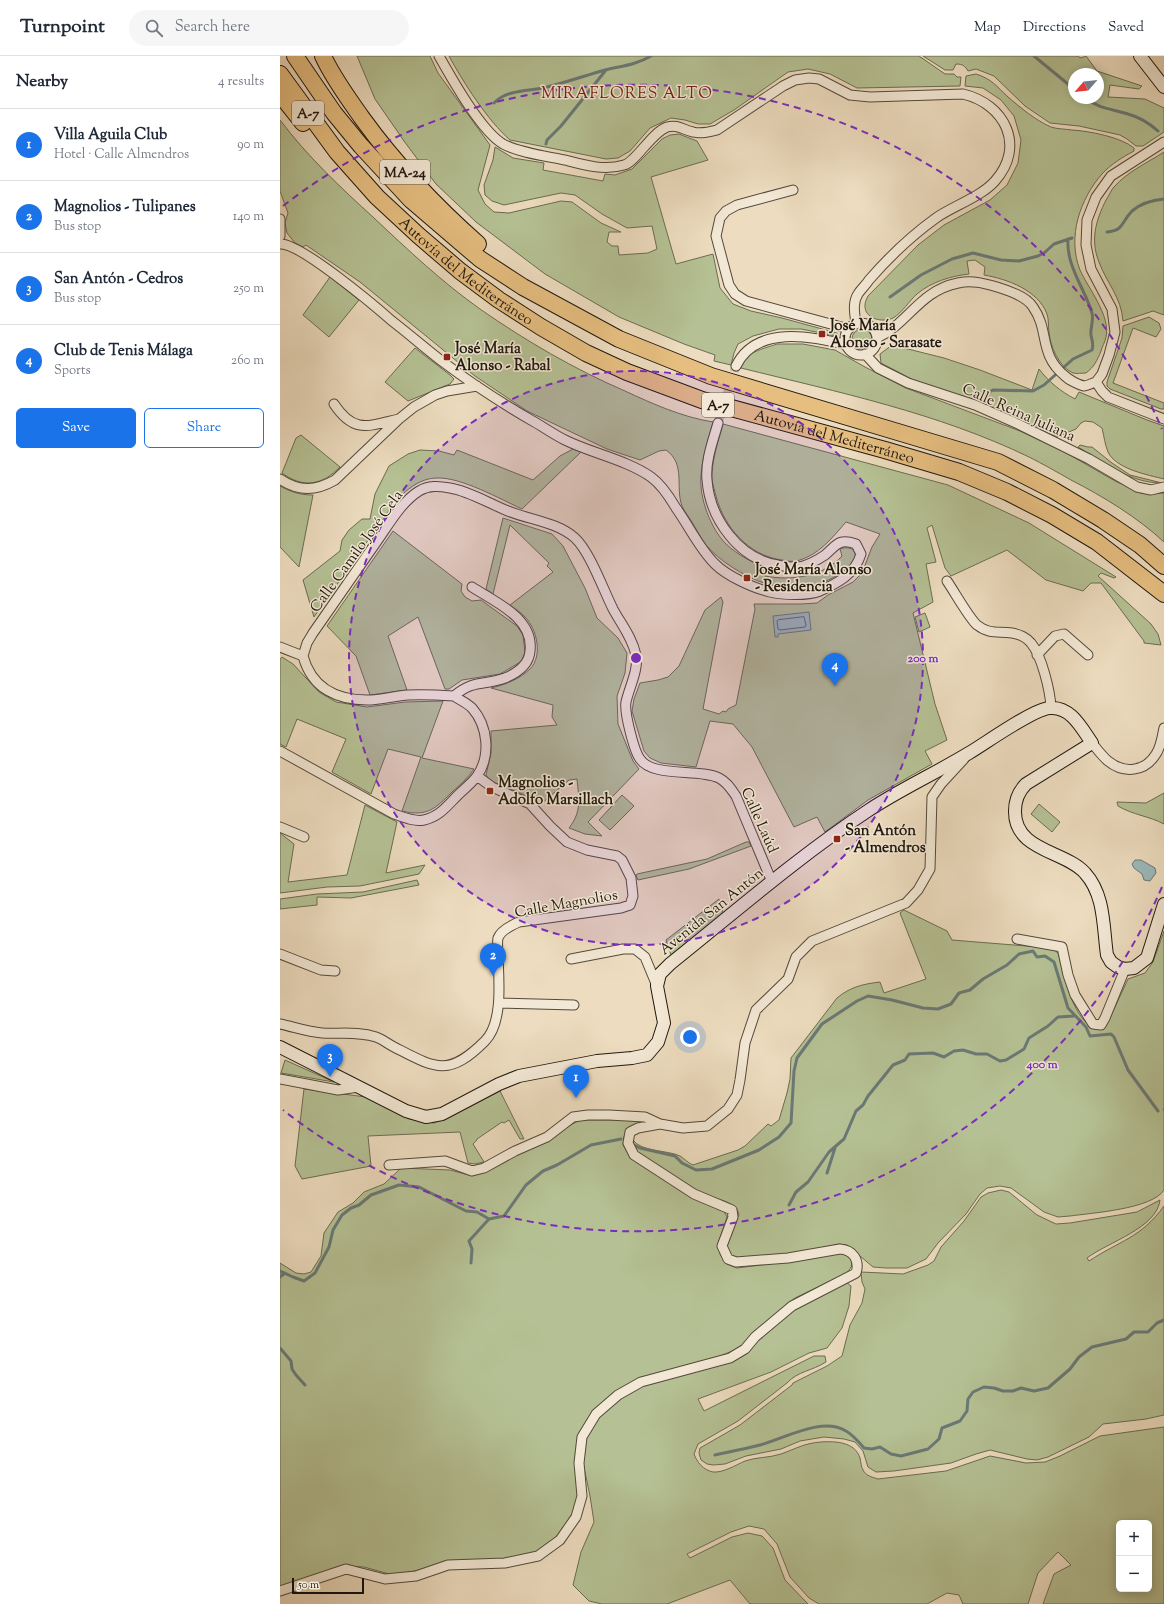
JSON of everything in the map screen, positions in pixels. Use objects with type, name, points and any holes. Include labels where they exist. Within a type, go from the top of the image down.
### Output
[{"type":"highway","name":"Autovía del Mediterráneo","points":[[295,56],[334,113],[361,146],[406,194],[480,259],[523,287],[619,339],[711,376],[998,462],[1053,490],[1103,520],[1140,545],[1164,566]]},
{"type":"highway","name":"MA-24","points":[[323,56],[344,93],[382,146],[447,216],[486,251],[504,274]]},
{"type":"highway","name":"Autovía del Mediterráneo","points":[[280,74],[337,152],[377,197],[460,271],[499,300],[541,327],[586,353],[627,372],[702,400],[885,450],[958,472],[1007,492],[1052,515],[1097,542],[1164,594]]},
{"type":"highway","points":[[280,94],[313,136],[337,152]]},
{"type":"highway","points":[[1140,545],[1164,560]]},
{"type":"highway","points":[[1144,577],[1164,605]]},
{"type":"street","points":[[439,56],[466,100],[494,138],[504,144],[518,149],[597,168],[612,168],[626,165],[658,133],[667,127],[680,126],[693,132],[708,133],[717,130],[783,86],[795,80],[809,78],[819,79],[850,95],[963,94],[975,97],[990,107],[1003,120],[1010,136],[1009,157],[1002,172],[995,182],[984,191],[936,218],[903,245],[877,271],[857,295],[853,326],[846,336],[847,345],[849,349],[856,354],[865,354],[874,348],[877,338],[871,327],[864,323],[853,326],[746,301],[735,294],[728,285],[716,236],[720,218],[726,211],[737,205],[793,190]]},
{"type":"street","points":[[1140,56],[1164,87]]},
{"type":"street","points":[[1147,56],[1164,78]]},
{"type":"street","points":[[877,338],[890,333],[917,305],[934,292],[957,283],[977,281],[1012,291],[1032,305],[1041,320],[1047,354],[1052,364],[1059,372],[1084,386],[1096,382],[1102,374],[1115,332],[1112,309],[1091,269],[1086,245],[1087,220],[1096,197],[1111,176],[1164,142]]},
{"type":"street","points":[[280,219],[280,236]]},
{"type":"street","points":[[280,244],[284,243],[296,248],[350,286],[442,361],[477,386],[565,440],[615,460],[660,483],[698,542],[716,565],[744,583],[778,594],[817,592],[839,583],[850,574],[858,562],[861,554],[856,544],[847,541],[837,543],[825,555],[816,560],[802,566],[788,567],[766,563],[745,552],[724,529],[712,506],[707,480],[709,456],[718,423]]},
{"type":"street","points":[[736,366],[740,357],[752,346],[774,338],[805,337],[847,345]]},
{"type":"street","name":"Calle Reina Juliana","points":[[865,354],[878,368],[908,383],[975,405],[1018,424],[1089,459],[1136,487],[1151,490],[1164,487]]},
{"type":"street","points":[[1096,382],[1108,397],[1164,419]]},
{"type":"street","points":[[280,479],[292,486],[304,489],[315,489],[325,486],[335,480],[399,419],[414,407],[435,395],[456,389],[477,386]]},
{"type":"street","points":[[334,404],[342,416],[358,426],[399,419]]},
{"type":"street","name":"Calle Camilo José Cela","points":[[303,656],[307,643],[313,632],[408,499],[421,490],[434,486],[451,488],[520,516],[555,526],[566,531],[577,539],[588,556],[614,611],[629,635],[636,656],[632,683],[625,704],[634,746],[644,764]]},
{"type":"street","points":[[947,581],[976,624],[989,632],[1013,633],[1025,637],[1032,644],[1038,655],[1050,690],[1051,707],[1063,711],[1076,719],[1092,743],[1109,762],[1127,770],[1140,769],[1156,754],[1161,743],[1164,728]]},
{"type":"street","points":[[454,696],[462,689],[472,684],[498,681],[507,677],[522,668],[528,661],[530,654],[531,646],[528,632],[523,623],[515,615],[472,588]]},
{"type":"street","points":[[1038,655],[1055,636],[1064,634],[1088,655]]},
{"type":"street","points":[[280,647],[303,656],[306,669],[315,680],[329,692],[343,698],[370,700],[423,694],[454,696],[472,708],[481,723],[487,743],[484,761],[477,776],[437,815],[422,820],[410,819],[394,814],[280,751]]},
{"type":"street","name":"Avenida San Antón","points":[[657,986],[660,974],[670,964],[834,834],[870,809],[969,753],[1037,711],[1051,707]]},
{"type":"street","points":[[1092,743],[1026,784],[1019,792],[1015,805],[1015,816],[1018,828],[1026,838],[1039,847],[1076,865],[1085,872],[1092,881],[1101,902],[1107,955],[1111,962],[1118,967],[1125,969],[1134,968],[1147,958],[1164,904]]},
{"type":"street","points":[[389,1165],[445,1161],[472,1171],[484,1168],[515,1151],[547,1137],[573,1117],[609,1114],[645,1117],[660,1124],[683,1128],[707,1126],[728,1109],[737,1095],[745,1044],[756,1010],[788,979],[796,957],[812,941],[906,903],[918,890],[930,869],[932,797],[941,784],[969,753]]},
{"type":"street","name":"Calle Laúd","points":[[644,764],[657,769],[705,774],[719,778],[729,786],[736,796],[772,882]]},
{"type":"street","name":"Calle Magnolios","points":[[280,1024],[320,1033],[354,1033],[376,1037],[422,1062],[433,1066],[447,1067],[476,1050],[487,1040],[495,1023],[499,1004],[498,939],[506,928],[519,922],[621,908],[630,905],[633,896],[631,878],[622,860],[617,856],[587,850],[567,842],[530,804],[492,787],[477,776]]},
{"type":"street","points":[[280,827],[304,837]]},
{"type":"street","points":[[1017,939],[1062,947],[1068,975],[1075,995],[1093,1024],[1101,1025],[1125,969]]},
{"type":"street","points":[[280,1047],[360,1086],[406,1111],[426,1116],[442,1114],[499,1084],[519,1076],[597,1061],[647,1056],[658,1042],[664,1023],[657,986],[645,957],[635,949],[623,949],[571,959]]},
{"type":"street","points":[[280,954],[321,970],[335,971]]},
{"type":"street","points":[[499,1004],[574,1005]]},
{"type":"street","points":[[280,1078],[338,1090],[360,1086]]},
{"type":"street","points":[[280,1591],[346,1569],[385,1579],[416,1576],[448,1565],[505,1563],[538,1556],[560,1540],[576,1517],[582,1496],[579,1463],[582,1436],[596,1414],[618,1396],[641,1382],[730,1358],[745,1349],[755,1337],[792,1306],[856,1273],[858,1266],[854,1254],[847,1249],[840,1248],[788,1258],[744,1262],[736,1262],[728,1259],[722,1246],[733,1217],[732,1210],[694,1194],[634,1155],[628,1143],[630,1132],[638,1128],[660,1124]]},
{"type":"green space","points":[[357,56],[430,56],[438,73],[490,145],[478,190],[485,204],[494,212],[509,213],[561,201],[572,202],[601,223],[621,232],[609,232],[607,242],[612,246],[618,246],[619,255],[648,253],[657,249],[652,226],[627,228],[602,214],[575,195],[561,193],[504,205],[492,201],[485,195],[484,185],[493,160],[495,147],[513,158],[544,163],[543,170],[603,181],[605,174],[615,175],[632,169],[662,139],[670,135],[679,134],[697,141],[708,160],[651,177],[676,264],[713,254],[720,288],[733,304],[751,311],[837,333],[838,335],[836,336],[801,329],[779,329],[753,336],[738,344],[731,365],[714,361],[715,355],[619,317],[545,274],[476,222],[436,184],[375,99]]},
{"type":"green space","points":[[449,56],[919,56],[945,74],[954,74],[957,77],[961,77],[960,86],[857,88],[830,74],[808,69],[788,72],[734,110],[710,124],[698,124],[671,118],[650,128],[630,151],[618,158],[606,159],[510,140],[493,123],[476,101]]},
{"type":"green space","points":[[923,56],[1077,56],[1081,58],[1086,56],[1095,68],[1068,68],[1068,104],[1104,104],[1104,73],[1142,86],[1139,89],[1110,85],[1108,97],[1145,99],[1164,108],[1164,132],[1143,146],[1136,146],[1120,135],[1079,126],[1050,123],[1025,106],[994,76],[976,69],[968,71],[964,66],[958,64],[956,64],[953,70],[945,70]]},
{"type":"green space","points":[[976,74],[997,86],[1028,114],[1051,127],[1104,135],[1128,144],[1134,148],[1134,151],[1121,158],[1106,170],[1094,184],[1082,207],[1075,232],[1076,257],[1080,270],[1098,302],[1107,329],[1106,339],[1098,358],[1086,373],[1073,373],[1063,366],[1056,356],[1051,343],[1047,314],[1037,298],[1021,287],[1012,283],[984,275],[985,267],[975,260],[967,261],[969,274],[948,278],[928,286],[917,294],[893,318],[884,320],[875,319],[868,314],[866,310],[865,304],[868,296],[918,245],[944,225],[990,200],[1007,185],[1018,163],[1021,140],[1014,116],[1001,100],[983,88],[965,86],[966,76]]},
{"type":"green space","points":[[280,120],[313,159],[349,195],[452,288],[480,309],[533,343],[587,373],[668,410],[713,422],[704,456],[701,476],[702,494],[707,513],[715,530],[726,544],[746,558],[768,569],[765,576],[785,578],[806,576],[816,573],[826,569],[842,556],[840,549],[844,548],[850,548],[855,552],[855,558],[852,563],[826,581],[806,587],[774,586],[740,572],[711,551],[684,510],[680,499],[679,476],[676,462],[666,450],[659,451],[640,460],[607,449],[527,411],[475,376],[360,282],[306,245],[303,247],[295,243],[287,233],[285,223],[288,213],[280,191]]},
{"type":"green space","points":[[1164,152],[1164,315],[1153,311],[1123,321],[1120,304],[1102,270],[1096,254],[1095,230],[1099,215],[1114,187],[1131,172]]},
{"type":"green space","points":[[330,277],[359,300],[329,337],[303,315]]},
{"type":"green space","points":[[1149,317],[1159,323],[1161,329],[1156,337],[1133,328],[1113,383],[1164,403],[1164,409],[1110,389],[1107,386],[1122,338],[1123,326]]},
{"type":"green space","points":[[858,329],[866,329],[872,335],[872,343],[866,349],[858,349],[852,343],[852,335]]},
{"type":"green space","points":[[777,344],[803,344],[835,350],[906,388],[1020,431],[1063,451],[1115,481],[1141,493],[1164,493],[1164,542],[1143,524],[1108,500],[1034,460],[994,442],[959,428],[887,405],[741,368],[746,358],[750,355]]},
{"type":"green space","points":[[892,345],[944,358],[1032,390],[1039,369],[1055,386],[1075,399],[1079,392],[1164,426],[1164,479],[1133,470],[1118,463],[1108,452],[1102,428],[1093,422],[1085,421],[1076,429],[1057,437],[1011,417],[919,383],[881,363],[880,354]]},
{"type":"green space","points":[[415,348],[454,379],[450,384],[408,401],[385,382]]},
{"type":"green space","points":[[723,424],[948,485],[1029,523],[1116,577],[1114,578],[1101,573],[1098,576],[1151,624],[1158,634],[1161,645],[1144,643],[1101,583],[1091,583],[1083,591],[1046,580],[1007,550],[951,576],[945,568],[932,525],[927,528],[936,562],[926,564],[933,602],[913,613],[935,704],[947,740],[925,751],[932,764],[868,800],[825,832],[817,817],[794,827],[752,747],[733,724],[710,721],[696,767],[661,763],[650,758],[644,751],[632,711],[634,699],[640,683],[668,677],[679,666],[705,610],[721,597],[723,602],[703,709],[719,714],[723,711],[726,712],[728,709],[736,705],[755,609],[754,604],[817,603],[828,595],[853,582],[862,573],[872,547],[880,534],[846,522],[830,540],[812,555],[795,561],[770,557],[759,553],[749,546],[732,529],[725,519],[712,481],[714,460]]},
{"type":"green space","points":[[301,435],[340,467],[326,478],[312,483],[298,481],[282,473],[296,438]]},
{"type":"green space","points":[[1080,445],[1092,447],[1130,475],[1162,483],[1139,480],[1128,476],[1078,447]]},
{"type":"green space","points":[[573,449],[581,452],[522,509],[480,489],[457,481],[437,478],[419,482],[395,502],[314,617],[303,580],[340,551],[342,540],[349,530],[362,519],[370,519],[375,494],[389,466],[408,454],[420,450],[439,451],[454,455],[457,450],[533,480],[560,456]]},
{"type":"green space","points":[[280,486],[296,493],[313,495],[299,567],[280,547]]},
{"type":"green space","points":[[503,518],[552,534],[563,546],[585,588],[597,618],[618,638],[627,653],[625,673],[617,696],[618,724],[633,761],[639,769],[588,822],[602,836],[585,834],[569,828],[576,816],[579,805],[577,779],[569,780],[541,804],[532,798],[490,781],[486,775],[491,753],[491,731],[557,725],[552,717],[553,705],[491,688],[517,679],[526,673],[534,664],[537,643],[533,628],[520,612],[510,605],[553,572],[547,566],[549,563],[510,525],[493,594],[486,589]]},
{"type":"green space","points":[[393,531],[462,584],[461,591],[465,597],[472,601],[481,600],[517,626],[523,635],[525,652],[522,661],[500,674],[462,680],[449,689],[445,689],[418,617],[388,636],[407,690],[370,695],[356,656],[327,626]]},
{"type":"green space","points":[[925,613],[930,627],[919,632],[915,617]]},
{"type":"green space","points":[[282,657],[293,664],[319,692],[336,702],[367,707],[405,702],[443,701],[422,758],[474,769],[441,803],[424,812],[411,813],[402,811],[421,757],[388,749],[371,794],[332,772],[346,739],[297,719],[286,747],[280,744],[280,659]]},
{"type":"green space","points":[[1164,793],[1164,824],[1124,809],[1118,806],[1117,802],[1146,803]]},
{"type":"green space","points":[[622,795],[634,806],[610,830],[599,820]]},
{"type":"green space","points":[[1039,804],[1060,822],[1052,832],[1031,814]]},
{"type":"green space","points":[[365,805],[397,822],[386,873],[425,865],[419,874],[360,886],[327,887],[280,893],[280,833],[294,844],[288,882],[347,875]]},
{"type":"green space","points":[[749,842],[751,846],[689,869],[638,880],[636,875],[707,859]]},
{"type":"green space","points":[[417,880],[419,885],[351,898],[317,897],[317,905],[280,909],[280,899],[317,894],[363,892]]},
{"type":"green space","points":[[719,899],[723,913],[671,955],[666,940]]},
{"type":"green space","points":[[904,910],[947,931],[952,940],[1051,948],[1058,953],[1067,985],[1076,1008],[1082,1018],[1089,1025],[1098,1029],[1108,1022],[1128,979],[1145,973],[1153,962],[1164,931],[1164,1190],[1147,1202],[1135,1206],[1058,1217],[1044,1212],[1011,1188],[1000,1186],[987,1188],[980,1194],[966,1214],[938,1243],[926,1259],[907,1268],[873,1267],[847,1245],[838,1244],[795,1255],[737,1260],[731,1256],[727,1245],[730,1233],[739,1215],[736,1208],[728,1203],[697,1191],[648,1162],[633,1148],[633,1140],[642,1147],[680,1156],[693,1165],[738,1150],[745,1146],[768,1124],[771,1126],[779,1120],[790,1079],[791,1058],[837,998],[852,989],[868,984],[880,982],[884,993],[926,979],[900,913]]},
{"type":"green space","points":[[285,1060],[334,1082],[281,1073]]},
{"type":"green space","points":[[304,1089],[366,1097],[409,1119],[434,1123],[450,1117],[500,1091],[524,1139],[520,1139],[509,1120],[504,1123],[502,1122],[477,1139],[473,1144],[484,1162],[475,1164],[468,1163],[460,1132],[368,1136],[371,1166],[302,1179],[295,1166]]},
{"type":"green space","points":[[580,1120],[625,1120],[647,1122],[629,1131],[624,1136],[623,1145],[629,1155],[644,1167],[724,1211],[727,1217],[719,1241],[720,1254],[727,1264],[737,1268],[769,1264],[836,1251],[850,1255],[852,1262],[850,1268],[847,1273],[795,1298],[762,1325],[748,1341],[735,1350],[715,1358],[641,1378],[599,1406],[584,1425],[579,1437],[578,1498],[573,1517],[557,1537],[535,1553],[506,1559],[425,1569],[393,1575],[364,1567],[344,1566],[280,1589],[280,1263],[296,1273],[304,1274],[311,1272],[321,1256],[324,1233],[338,1212],[353,1203],[364,1192],[384,1184],[401,1168],[450,1170],[465,1174],[483,1172],[550,1139]]},
{"type":"green space","points":[[1001,1190],[1009,1192],[1037,1215],[1056,1224],[1137,1212],[1160,1200],[1157,1210],[1150,1219],[1130,1234],[1087,1258],[1089,1261],[1138,1232],[1155,1217],[1164,1206],[1164,1415],[1146,1419],[1103,1424],[1089,1437],[1048,1457],[1037,1460],[990,1450],[951,1463],[876,1472],[868,1467],[863,1451],[855,1442],[844,1439],[824,1437],[800,1441],[781,1449],[746,1456],[725,1464],[707,1464],[701,1460],[699,1453],[700,1448],[740,1425],[793,1383],[827,1366],[842,1356],[850,1325],[862,1303],[865,1289],[862,1282],[861,1272],[903,1274],[928,1265],[934,1261],[941,1247],[964,1221],[981,1197],[988,1193]]},
{"type":"green space","points":[[846,1282],[851,1286],[849,1306],[842,1328],[827,1348],[809,1353],[771,1372],[698,1399],[704,1411],[814,1356],[825,1356],[826,1362],[800,1373],[738,1421],[698,1444],[694,1454],[703,1468],[709,1471],[721,1471],[745,1461],[781,1454],[800,1446],[821,1442],[839,1442],[854,1449],[858,1453],[864,1472],[869,1476],[878,1479],[946,1471],[990,1456],[1026,1463],[1045,1462],[1100,1436],[1164,1427],[1164,1604],[1043,1604],[1054,1574],[1071,1565],[1058,1552],[1038,1573],[1028,1604],[963,1604],[959,1595],[947,1593],[927,1604],[819,1604],[809,1598],[790,1577],[777,1544],[764,1529],[749,1526],[731,1532],[687,1554],[690,1558],[732,1537],[748,1533],[762,1536],[773,1548],[785,1580],[808,1604],[750,1604],[730,1580],[667,1604],[602,1604],[589,1601],[573,1585],[581,1552],[594,1522],[582,1458],[585,1435],[598,1417],[609,1407],[637,1387],[716,1366],[762,1335],[789,1313]]},
{"type":"water","points":[[809,612],[811,630],[778,634],[778,637],[775,637],[773,616]]},
{"type":"water","points":[[1135,860],[1141,860],[1155,868],[1156,873],[1150,881],[1144,880],[1142,874],[1134,868],[1132,864]]},
{"type":"waterway","points":[[494,103],[511,93],[551,86],[634,63],[651,56]]},
{"type":"waterway","points":[[1034,56],[1068,84]]},
{"type":"waterway","points":[[546,144],[547,140],[561,126],[606,70]]},
{"type":"waterway","points":[[1096,104],[1101,107],[1136,117],[1158,131]]},
{"type":"waterway","points":[[1107,232],[1113,231],[1120,227],[1132,211],[1139,206],[1151,201],[1164,199]]},
{"type":"waterway","points":[[890,297],[921,275],[952,259],[973,253],[1001,260],[1019,261],[1038,256],[1054,244],[1072,238]]},
{"type":"waterway","points":[[984,395],[993,390],[1033,391],[1044,385],[1073,359],[1092,350],[1092,313],[1070,259],[1068,239]]},
{"type":"waterway","points":[[634,1145],[640,1148],[675,1156],[682,1163],[696,1170],[712,1169],[759,1150],[779,1137],[791,1123],[794,1071],[797,1058],[822,1024],[857,1001],[868,996],[892,1000],[923,1008],[938,1009],[951,1004],[959,993],[970,990],[983,979],[1007,965],[1019,954],[1033,951],[1037,957],[1045,956],[1054,962],[1068,1008],[1086,1027],[1090,1036],[1111,1034],[1114,1037],[1128,1070],[1158,1111]]},
{"type":"waterway","points":[[789,1205],[796,1192],[808,1182],[829,1152],[844,1139],[856,1111],[863,1105],[868,1096],[893,1065],[905,1060],[909,1054],[933,1053],[944,1057],[954,1051],[963,1050],[976,1054],[987,1054],[1000,1061],[1006,1060],[1024,1049],[1029,1038],[1048,1026],[1058,1017],[1074,1016]]},
{"type":"waterway","points":[[280,1271],[304,1281],[315,1273],[329,1247],[333,1230],[342,1215],[351,1208],[359,1205],[371,1195],[399,1185],[419,1187],[466,1211],[477,1212],[489,1219],[504,1216],[526,1185],[543,1171],[557,1165],[591,1145],[621,1139]]},
{"type":"waterway","points":[[827,1173],[835,1148]]},
{"type":"waterway","points":[[471,1263],[472,1249],[469,1241],[489,1219]]},
{"type":"waterway","points":[[280,1277],[285,1273]]},
{"type":"waterway","points":[[715,1455],[760,1445],[803,1430],[826,1426],[836,1427],[846,1431],[864,1448],[872,1449],[880,1447],[891,1454],[901,1456],[928,1449],[939,1439],[942,1428],[960,1421],[967,1411],[968,1399],[973,1392],[984,1387],[1003,1391],[1013,1391],[1021,1388],[1034,1391],[1048,1388],[1070,1369],[1079,1357],[1092,1347],[1126,1339],[1134,1332],[1148,1332],[1157,1323],[1164,1320]]},
{"type":"waterway","points":[[280,1348],[291,1361],[292,1369],[296,1375],[305,1385]]},
{"type":"tunnel","points":[[718,423],[736,366]]},
{"type":"place","name":"José María Alonso - Sarasate","points":[[822,334]]},
{"type":"place","name":"José María Alonso - Rabal","points":[[447,357]]},
{"type":"place","name":"José María Alonso - Residencia","points":[[747,578]]},
{"type":"place","name":"Club de Tenis Málaga","points":[[835,686]]},
{"type":"place","name":"Magnolios - Adolfo Marsillach","points":[[490,791]]},
{"type":"place","name":"San Antón - Almendros","points":[[837,839]]},
{"type":"place","name":"Magnolios - Tulipanes","points":[[493,976]]},
{"type":"place","name":"San Antón - Cedros","points":[[330,1077]]},
{"type":"place","name":"Villa Aguila Club","points":[[576,1098]]},
{"type":"district","name":"MIRAFLORES ALTO","points":[[627,92]]}]
